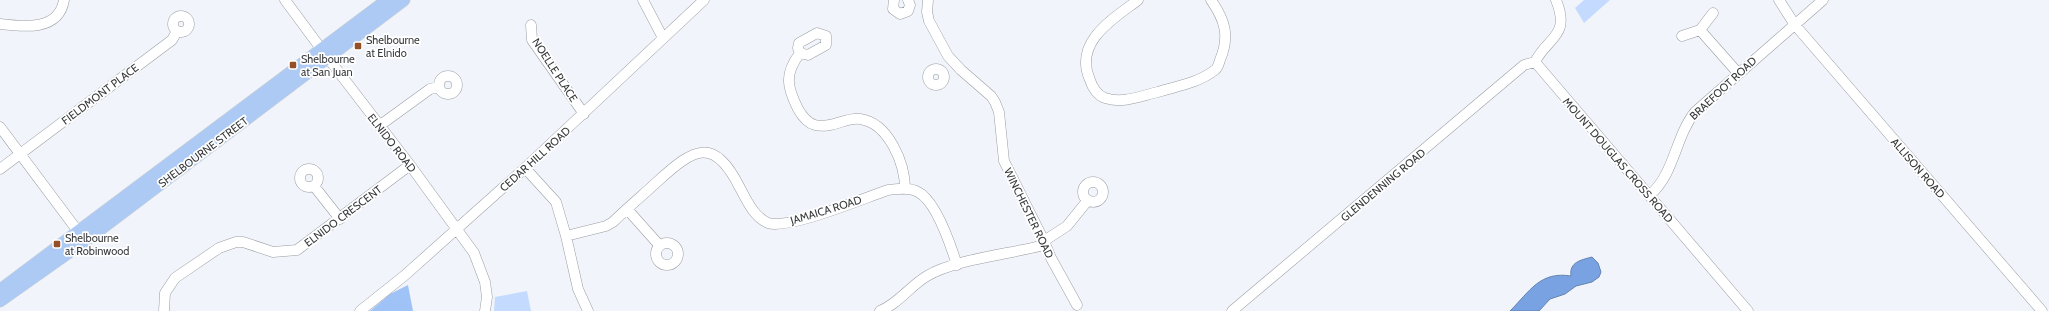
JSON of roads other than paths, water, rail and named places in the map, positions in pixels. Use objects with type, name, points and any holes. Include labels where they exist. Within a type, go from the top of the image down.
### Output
[{"type":"main road","name":"SHELBOURNE STREET","points":[[325,54],[387,0]]},
{"type":"main road","name":"SHELBOURNE STREET","points":[[0,301],[82,237],[325,54],[404,0]]},
{"type":"main road","name":"SHELBOURNE STREET","points":[[0,290],[82,237]]},
{"type":"street","points":[[0,24],[26,26],[46,23],[58,15],[64,0]]},
{"type":"street","name":"ELNIDO ROAD","points":[[285,0],[378,126],[410,165],[474,253],[481,268],[487,297],[485,311]]},
{"type":"street","points":[[643,0],[663,38]]},
{"type":"street","name":"CEDAR HILL ROAD","points":[[360,311],[404,276],[525,168],[704,0]]},
{"type":"street","name":"WINCHESTER ROAD","points":[[894,0],[893,9],[897,13],[906,13],[909,2],[928,2],[929,20],[948,56],[991,96],[995,102],[999,112],[1004,161],[1051,258],[1077,305]]},
{"type":"street","points":[[1138,0],[1100,29],[1087,50],[1086,72],[1093,88],[1103,98],[1123,101],[1195,82],[1216,69],[1223,53],[1226,32],[1222,16],[1211,0]]},
{"type":"street","points":[[1535,62],[1560,30],[1559,8],[1556,0]]},
{"type":"street","name":"ALLISON ROAD","points":[[1779,0],[1795,25],[2042,311]]},
{"type":"street","name":"BRAEFOOT ROAD","points":[[1650,195],[1667,174],[1684,126],[1690,119],[1738,73],[1823,0]]},
{"type":"street","points":[[1682,36],[1700,30],[1713,13]]},
{"type":"street","name":"NOELLE PLACE","points":[[531,25],[532,40],[584,114]]},
{"type":"street","points":[[1700,30],[1738,73]]},
{"type":"street","name":"FIELDMONT PLACE","points":[[0,169],[172,40],[177,32]]},
{"type":"street","points":[[800,53],[790,69],[788,88],[801,114],[813,124],[822,126],[859,119],[878,127],[890,142],[903,169],[905,189]]},
{"type":"street","points":[[943,72],[954,62]]},
{"type":"street","name":"MOUNT DOUGLAS CROSS ROAD","points":[[1535,62],[1748,311]]},
{"type":"street","name":"GLENDENNING ROAD","points":[[1232,311],[1524,65],[1535,62]]},
{"type":"street","points":[[378,126],[430,89],[439,87]]},
{"type":"street","points":[[0,127],[82,237]]},
{"type":"street","name":"JAMAICA ROAD","points":[[566,236],[606,226],[680,161],[698,153],[709,154],[719,158],[727,165],[748,204],[761,218],[769,223],[790,223],[888,190],[905,189],[920,193],[927,200],[947,236],[957,265]]},
{"type":"street","name":"ELNIDO CRESCENT","points":[[164,311],[165,293],[175,278],[219,248],[236,242],[243,242],[252,244],[269,252],[291,252],[305,246],[410,165]]},
{"type":"street","points":[[525,168],[556,202],[566,236],[578,289],[588,311]]},
{"type":"street","points":[[314,186],[340,219]]},
{"type":"street","points":[[880,311],[899,300],[927,276],[957,265],[1040,246],[1044,241],[1067,226],[1088,200]]},
{"type":"street","points":[[627,209],[660,246]]},
{"type":"place","name":"Shelbourne at Elnido","points":[[358,46]]},
{"type":"place","name":"Shelbourne at San Juan","points":[[293,65]]},
{"type":"place","name":"Shelbourne at Robinwood","points":[[57,244]]}]
